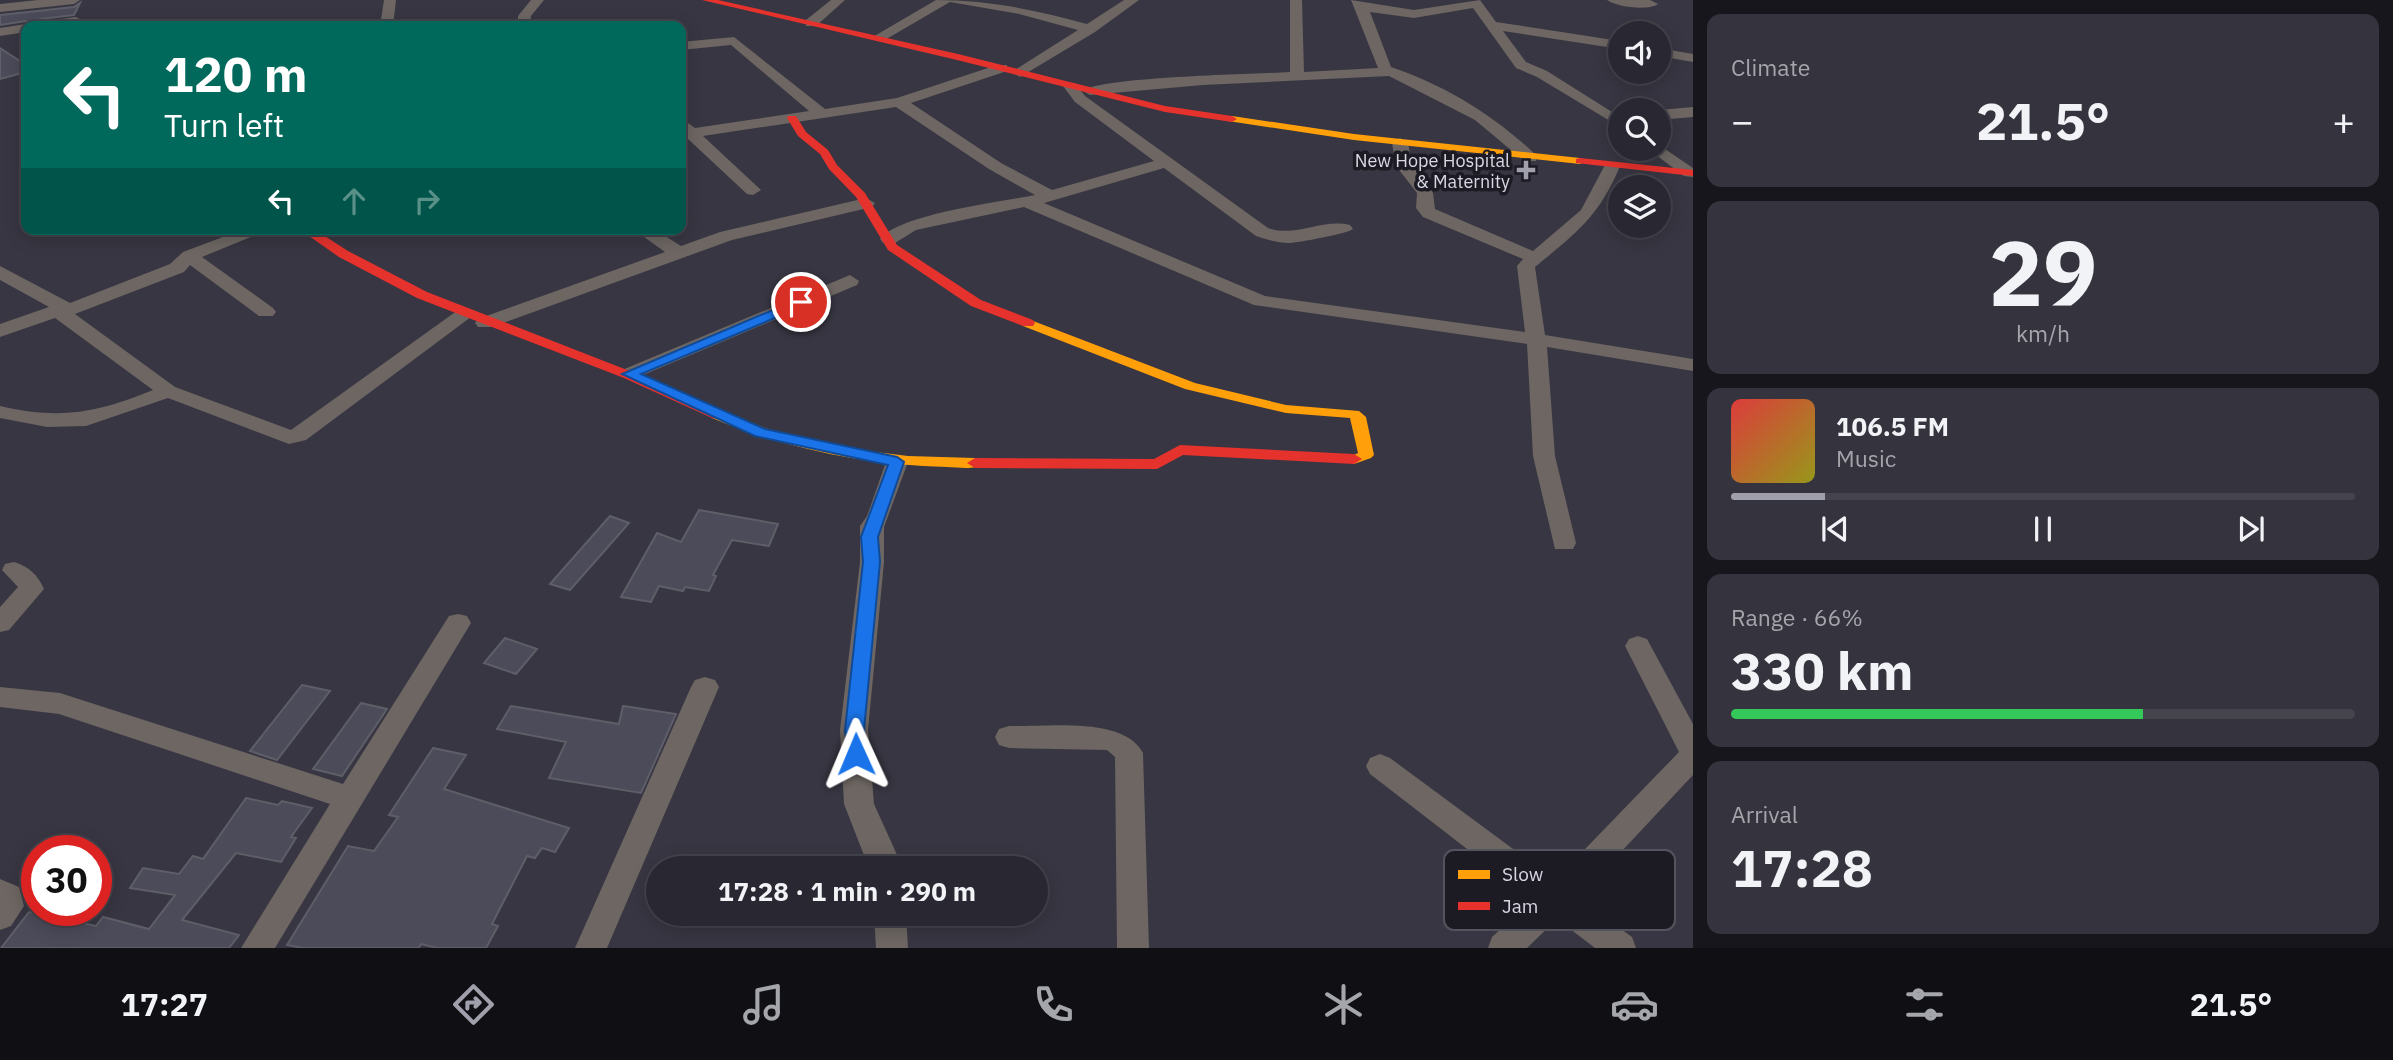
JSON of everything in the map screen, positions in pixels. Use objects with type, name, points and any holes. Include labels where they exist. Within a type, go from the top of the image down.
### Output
[{"type":"street","points":[[0,8],[74,0]]},
{"type":"street","points":[[76,21],[87,0]]},
{"type":"street","points":[[388,21],[390,0]]},
{"type":"street","points":[[524,21],[525,16],[538,0]]},
{"type":"street","points":[[706,0],[878,38],[1165,109],[1400,143],[1692,173]]},
{"type":"street","points":[[811,23],[839,0]]},
{"type":"street","points":[[878,38],[945,0]]},
{"type":"street","points":[[955,0],[1020,10],[1090,29]]},
{"type":"street","points":[[1020,73],[1133,0]]},
{"type":"street","points":[[1296,0],[1297,76]]},
{"type":"street","points":[[1613,0],[1652,4]]},
{"type":"street","points":[[1530,158],[1504,132],[1473,111],[1429,86],[1382,66],[1360,4],[1415,14],[1474,2],[1521,65],[1542,74],[1608,114]]},
{"type":"street","points":[[1493,25],[1608,43]]},
{"type":"street","points":[[0,32],[21,29]]},
{"type":"street","points":[[686,46],[734,41],[821,113]]},
{"type":"street","points":[[1671,54],[1693,58]]},
{"type":"street","points":[[686,131],[899,102],[1002,68]]},
{"type":"street","points":[[1090,91],[1161,82],[1392,72]]},
{"type":"street","points":[[1070,86],[1080,100],[1168,162],[1238,216],[1275,237],[1301,239],[1318,229],[1344,229]]},
{"type":"street","points":[[899,102],[995,166],[1050,196]]},
{"type":"street","points":[[1671,114],[1693,111]]},
{"type":"street","points":[[313,235],[329,248],[399,286],[485,323],[629,374],[761,433],[897,462],[1157,464],[1180,450],[1358,459],[1367,452],[1359,417],[1354,414],[1286,409],[1189,386],[976,303],[899,253],[866,202],[833,167],[824,152],[802,134],[792,118]]},
{"type":"street","points":[[686,133],[753,190]]},
{"type":"street","points":[[1400,143],[1405,166],[1425,193],[1425,208],[1429,213],[1533,257]]},
{"type":"street","points":[[1671,159],[1692,173]]},
{"type":"street","points":[[889,239],[910,226],[1026,202],[1168,162]]},
{"type":"street","points":[[1564,543],[1544,456],[1536,339],[1526,266],[1533,257],[1587,214],[1601,195],[1612,166]]},
{"type":"street","points":[[485,323],[726,236],[866,202]]},
{"type":"street","points":[[1026,202],[1261,301],[1536,339],[1693,365]]},
{"type":"street","points":[[0,331],[42,314],[63,311],[177,268],[189,256],[245,235]]},
{"type":"street","points":[[651,235],[678,252]]},
{"type":"street","points":[[189,256],[266,312]]},
{"type":"street","points":[[0,272],[63,311],[168,391],[293,437],[465,314]]},
{"type":"street","points":[[629,374],[850,281]]},
{"type":"street","points":[[0,412],[60,424],[89,420],[168,391]]},
{"type":"street","points":[[879,856],[859,804],[855,730],[872,562],[869,537],[897,462]]},
{"type":"street","points":[[0,623],[31,589],[28,582],[14,570]]},
{"type":"street","points":[[257,948],[458,623]]},
{"type":"street","points":[[1603,850],[1693,753],[1637,646]]},
{"type":"street","points":[[591,948],[705,687]]},
{"type":"street","points":[[0,697],[60,704],[349,798]]},
{"type":"street","points":[[1009,737],[1108,739],[1119,743],[1129,753],[1133,948]]},
{"type":"street","points":[[1380,766],[1490,850]]},
{"type":"street","points":[[0,893],[8,897],[9,906],[0,916]]},
{"type":"street","points":[[891,926],[892,948]]},
{"type":"street","points":[[1504,948],[1524,930]]},
{"type":"street","points":[[1596,930],[1620,948]]},
{"type":"building","points":[[80,3],[74,15],[0,25],[0,15],[74,7]]},
{"type":"building","points":[[0,48],[21,62],[21,73],[0,79]]},
{"type":"building","points":[[699,510],[778,524],[769,546],[732,540],[713,575],[716,576],[709,591],[685,587],[683,591],[659,586],[651,602],[621,597],[657,533],[681,542]]},
{"type":"building","points":[[610,516],[629,523],[570,590],[550,584]]},
{"type":"building","points":[[505,638],[537,649],[516,674],[484,663]]},
{"type":"building","points":[[302,685],[330,691],[277,760],[250,751]]},
{"type":"building","points":[[361,703],[387,709],[342,776],[313,769]]},
{"type":"building","points":[[511,706],[619,724],[623,706],[676,714],[641,793],[549,778],[566,742],[497,729]]},
{"type":"building","points":[[433,748],[466,755],[444,789],[569,828],[555,852],[542,848],[535,858],[527,856],[492,924],[498,926],[486,948],[437,948],[421,944],[419,948],[303,948],[287,945],[348,846],[374,851],[398,817],[389,815]]},
{"type":"building","points":[[246,798],[278,805],[282,801],[312,808],[291,837],[296,838],[281,862],[236,853],[182,920],[239,935],[229,948],[1,948],[21,922],[21,926],[112,926],[112,919],[149,929],[175,895],[130,888],[143,868],[179,874],[193,856],[203,859]]},
{"type":"traffic: slow","points":[[1232,119],[1354,137],[1580,161]]},
{"type":"traffic: slow","points":[[1028,323],[1190,386],[1286,409],[1354,414],[1359,417],[1366,455],[1354,459]]},
{"type":"traffic: slow","points":[[717,415],[780,438],[843,453],[975,463]]},
{"type":"traffic: jam","points":[[706,0],[958,57],[1165,109],[1232,119]]},
{"type":"traffic: jam","points":[[792,118],[802,134],[824,152],[833,167],[861,195],[892,247],[976,303],[1028,323]]},
{"type":"traffic: jam","points":[[1580,161],[1693,173]]},
{"type":"traffic: jam","points":[[314,235],[382,276],[422,295],[629,375],[717,415]]},
{"type":"traffic: jam","points":[[975,463],[1157,464],[1180,450],[1354,459]]},
{"type":"place","name":"New Hope Hospital & Maternity","points":[[1526,170]]},
{"type":"route","points":[[801,302],[629,374],[761,433],[897,462],[869,537],[872,562],[855,730],[856,754]]}]
